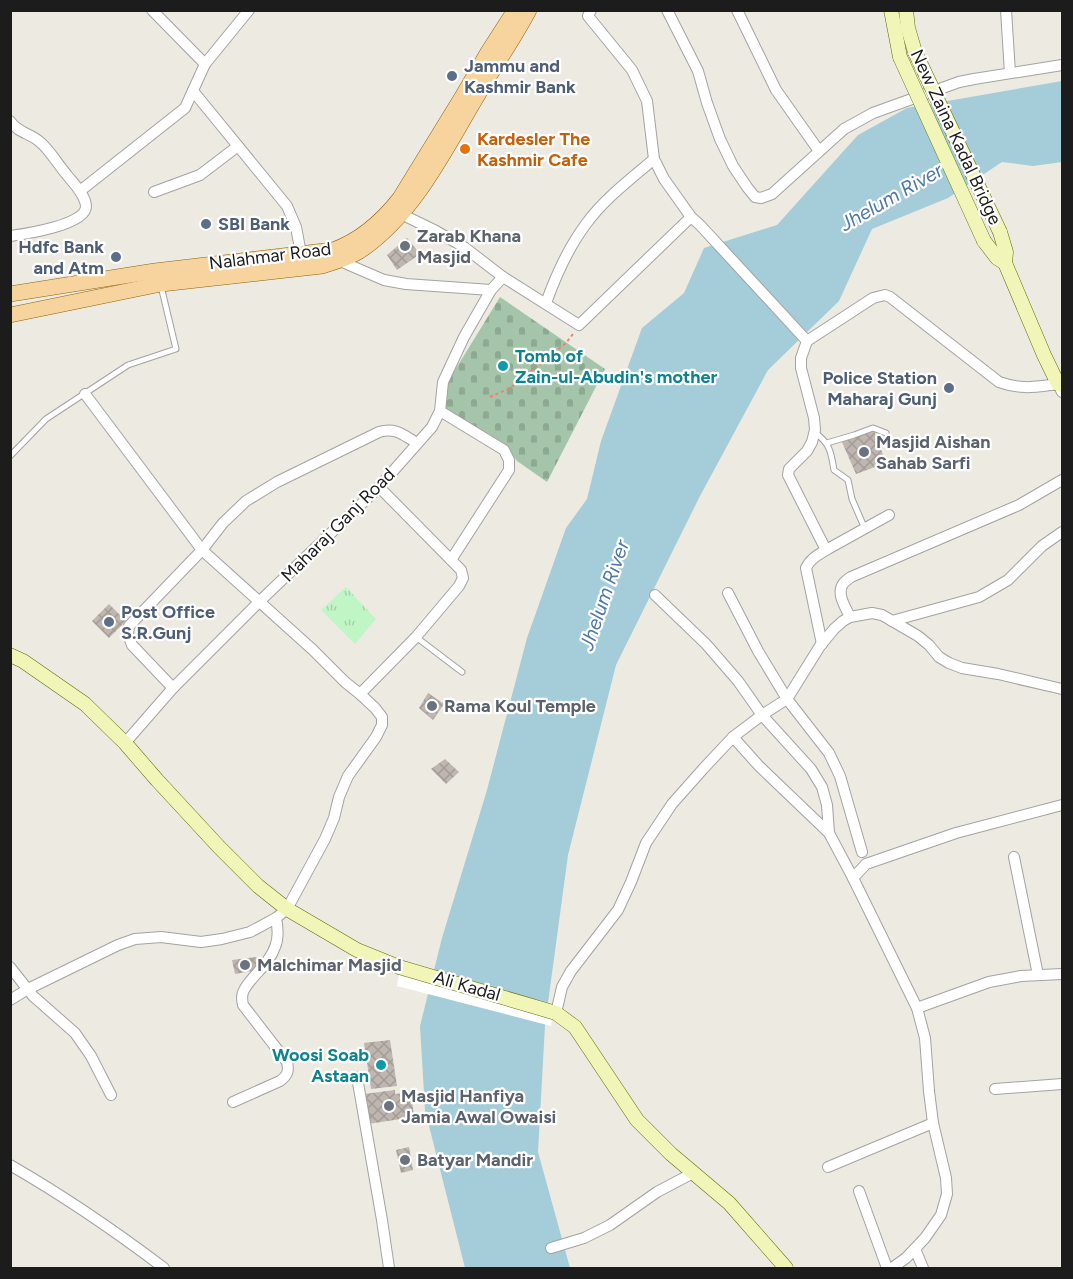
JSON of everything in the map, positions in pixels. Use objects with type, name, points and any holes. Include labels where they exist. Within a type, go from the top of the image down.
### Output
[{"type":"main road","name":"Nalahmar Road","points":[[10,315],[161,284],[303,261],[347,245],[396,212],[426,156],[515,10]]},
{"type":"main road","points":[[303,261],[322,266],[359,252],[428,178],[482,87],[516,36],[529,10]]},
{"type":"main road","name":"Nalahmar Road","points":[[10,294],[156,271],[303,261]]},
{"type":"street","points":[[152,10],[205,64]]},
{"type":"street","points":[[80,191],[185,108],[205,64],[249,10]]},
{"type":"street","points":[[591,10],[588,16],[632,70],[647,101],[654,159],[664,179],[691,217],[805,339]]},
{"type":"street","points":[[668,10],[698,71],[720,139],[733,166],[755,197],[760,198],[772,194],[844,129],[873,114],[948,86],[974,79],[1062,65]]},
{"type":"street","points":[[736,10],[776,90],[819,151]]},
{"type":"street","name":"New Zaina Kadal Bridge","points":[[891,10],[900,57],[984,242],[997,258],[1005,263],[1006,252],[999,232],[915,52],[908,28],[906,10]]},
{"type":"street","points":[[1006,10],[1010,73]]},
{"type":"street","points":[[193,91],[287,206],[296,226],[303,261]]},
{"type":"street","points":[[10,121],[19,130],[40,142],[80,191],[86,204],[86,209],[82,214],[70,221],[46,230],[10,236]]},
{"type":"street","points":[[154,192],[200,175],[238,146]]},
{"type":"street","points":[[546,303],[560,267],[587,222],[612,196],[654,159]]},
{"type":"street","points":[[396,212],[464,247],[503,277],[579,326],[691,217]]},
{"type":"street","points":[[340,261],[384,280],[406,284],[491,290]]},
{"type":"street","points":[[826,550],[788,475],[789,469],[807,451],[814,432],[814,418],[801,368],[805,339],[873,298],[885,296],[890,297],[999,382],[1012,387],[1024,388],[1061,387],[1044,355],[1005,263]]},
{"type":"street","name":"Maharaj Ganj Road","points":[[125,742],[173,688],[379,487],[432,427],[440,411],[443,382],[464,337],[491,290],[503,277]]},
{"type":"street","points":[[10,1000],[118,945],[135,939],[160,937],[201,942],[222,939],[250,932],[276,918],[287,909],[325,839],[348,776],[382,725],[382,717],[375,708],[202,550],[85,394]]},
{"type":"street","points":[[440,411],[504,450],[509,460],[509,470],[451,560]]},
{"type":"street","points":[[173,688],[132,645],[128,634],[129,626],[202,550],[223,523],[246,501],[277,482],[379,432],[388,429],[398,431],[417,443]]},
{"type":"street","points":[[850,617],[840,592],[843,584],[851,577],[1019,505],[1062,480]]},
{"type":"street","points":[[360,694],[416,637],[459,586],[463,578],[461,570],[379,487]]},
{"type":"street","points":[[822,644],[806,568],[808,563],[826,550],[889,515]]},
{"type":"street","points":[[892,621],[979,597],[1008,580],[1042,546],[1062,532]]},
{"type":"street","points":[[728,593],[758,651],[787,699],[828,753],[840,776],[862,852]]},
{"type":"street","points":[[655,595],[706,644],[738,681],[762,715],[811,769],[822,787],[829,833]]},
{"type":"street","points":[[556,1013],[562,987],[571,971],[618,910],[646,843],[672,804],[733,737],[787,699],[822,644],[843,621],[850,617],[872,613],[882,615],[918,636],[939,657],[949,663],[962,668],[1062,689]]},
{"type":"street","name":"Ali Kadal","points":[[10,655],[23,661],[84,704],[125,742],[227,855],[258,886],[287,909],[357,950],[399,967],[535,1005],[556,1013],[575,1027],[637,1120],[671,1154],[729,1203],[786,1269]]},
{"type":"street","points":[[733,737],[759,766],[829,833],[917,1008],[925,1038],[933,1123],[946,1178],[947,1194],[941,1215],[925,1238],[892,1269]]},
{"type":"street","points":[[853,878],[866,864],[956,833],[1062,805]]},
{"type":"street","points":[[1014,857],[1038,975]]},
{"type":"street","points":[[233,1102],[280,1082],[289,1070],[287,1062],[243,1005],[242,998],[243,991],[267,963],[276,947],[278,932],[276,918]]},
{"type":"street","points":[[10,967],[33,996],[75,1033],[92,1056],[111,1095]]},
{"type":"street","points":[[917,1008],[989,982],[1021,976],[1062,974]]},
{"type":"street","points":[[357,1077],[382,1220],[388,1269]]},
{"type":"street","points":[[995,1089],[1062,1084]]},
{"type":"street","points":[[828,1167],[933,1123]]},
{"type":"street","points":[[10,1165],[45,1185],[122,1236],[164,1269]]},
{"type":"street","points":[[551,1248],[584,1238],[610,1225],[657,1192],[693,1173]]},
{"type":"street","points":[[859,1191],[887,1269]]},
{"type":"street","points":[[915,1249],[923,1269]]},
{"type":"lane","points":[[10,456],[46,419],[128,365],[176,349],[161,284]]},
{"type":"lane","points":[[827,443],[873,428],[886,434]]},
{"type":"lane","points":[[814,432],[825,439],[834,470],[848,480],[852,499],[865,529]]},
{"type":"lane","points":[[416,637],[462,672]]},
{"type":"path","points":[[490,397],[510,388],[534,370],[566,343],[579,326]]},
{"type":"green space","points":[[500,297],[605,369],[547,482],[517,461],[507,448],[442,408],[447,383]]},
{"type":"green space","points":[[346,587],[376,619],[355,644],[321,610]]},
{"type":"water","name":"Jhelum River","points":[[1062,81],[1062,162],[1033,166],[1002,162],[948,198],[872,229],[839,301],[768,370],[700,496],[616,665],[568,855],[545,1025],[538,1152],[570,1268],[465,1268],[425,1110],[420,1026],[442,938],[487,790],[527,638],[566,528],[587,499],[601,441],[642,328],[684,293],[704,248],[777,225],[858,135],[907,108]]},
{"type":"pier","points":[[401,964],[554,1004],[551,1026],[397,986]]},
{"type":"building","name":"Zarab Khana Masjid","points":[[407,238],[420,254],[397,270],[387,255]]},
{"type":"building","name":"Masjid Aishan Sahab Sarfi","points":[[874,430],[886,463],[856,474],[842,442]]},
{"type":"building","points":[[109,604],[126,621],[109,638],[92,621]]},
{"type":"building","name":"Rama Koul Temple","points":[[428,693],[444,704],[433,720],[419,708]]},
{"type":"building","points":[[445,759],[459,772],[446,784],[431,769]]},
{"type":"building","name":"Malchimar Masjid","points":[[257,957],[258,970],[235,974],[232,960]]},
{"type":"building","name":"Woosi Soab Astaan","points":[[390,1040],[397,1086],[371,1089],[364,1043]]},
{"type":"building","name":"Masjid Hanfiya Jamia Awal Owaisi","points":[[395,1090],[395,1094],[411,1092],[414,1117],[368,1124],[364,1094]]},
{"type":"building","name":"Batyar Mandir","points":[[409,1147],[413,1170],[401,1173],[396,1150]]},
{"type":"place","name":"Jammu and Kashmir Bank","points":[[452,76]]},
{"type":"place","name":"Kardesler The Kashmir Cafe","points":[[465,149]]},
{"type":"place","name":"SBI Bank","points":[[206,224]]},
{"type":"place","name":"Zarab Khana Masjid","points":[[405,246]]},
{"type":"place","name":"Hdfc Bank and Atm","points":[[116,257]]},
{"type":"place","name":"Tomb of Zain-ul-Abudin's mother","points":[[503,366]]},
{"type":"place","name":"Police Station Maharaj Gunj","points":[[949,388]]},
{"type":"place","name":"Masjid Aishan Sahab Sarfi","points":[[864,452]]},
{"type":"place","name":"Post Office S.R.Gunj","points":[[109,622]]},
{"type":"place","name":"Rama Koul Temple","points":[[432,706]]},
{"type":"place","name":"Malchimar Masjid","points":[[245,965]]},
{"type":"place","name":"Woosi Soab Astaan","points":[[381,1065]]},
{"type":"place","name":"Masjid Hanfiya Jamia Awal Owaisi","points":[[389,1106]]},
{"type":"place","name":"Batyar Mandir","points":[[405,1160]]}]
